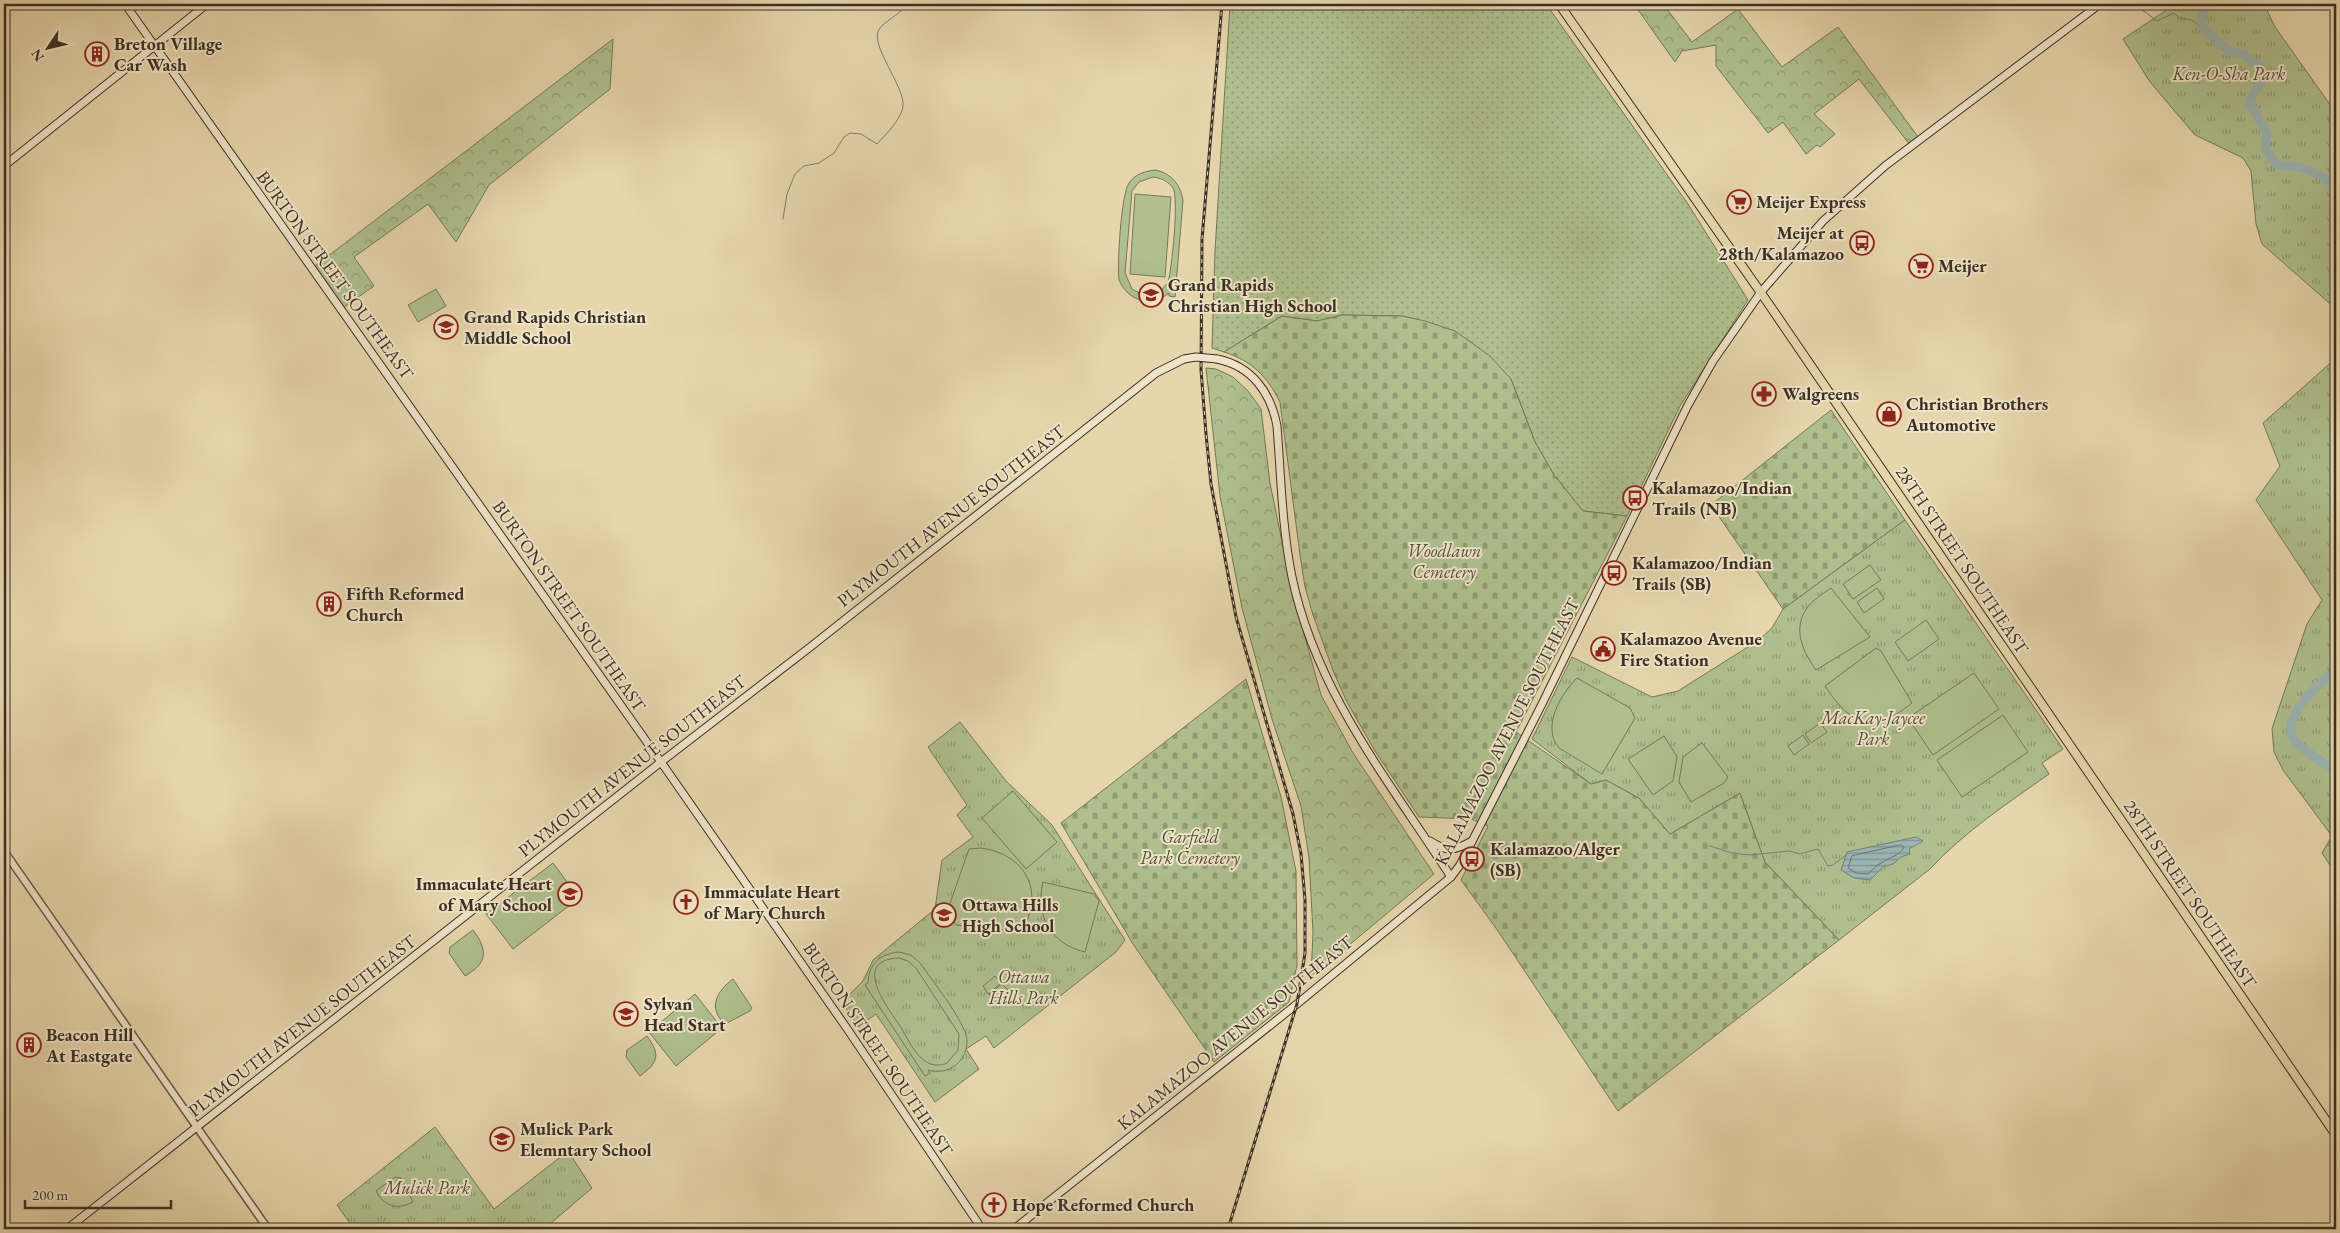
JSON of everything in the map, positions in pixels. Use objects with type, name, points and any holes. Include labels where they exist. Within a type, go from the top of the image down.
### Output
[{"type":"main road","name":"BURTON STREET SOUTHEAST","points":[[125,4],[848,1030],[982,1229]]},
{"type":"main road","points":[[4,166],[207,4]]},
{"type":"main road","name":"28TH STREET SOUTHEAST","points":[[1559,4],[1761,292],[2336,1135]]},
{"type":"main road","name":"KALAMAZOO AVENUE SOUTHEAST","points":[[1014,1229],[1311,993],[1451,877],[1472,841],[1542,704],[1688,405],[1713,361],[1761,292],[1823,221],[1878,172],[2100,4]]},
{"type":"main road","name":"PLYMOUTH AVENUE SOUTHEAST","points":[[67,1229],[660,762],[809,648],[1156,373],[1184,359],[1196,357],[1228,362],[1255,379],[1264,389],[1272,404],[1292,576],[1300,610],[1335,697],[1360,742],[1451,877]]},
{"type":"main road","points":[[1426,839],[1440,848],[1449,850],[1457,849],[1472,841]]},
{"type":"street","points":[[4,851],[268,1229]]},
{"type":"green space","points":[[1230,4],[1546,4],[1688,204],[1748,300],[1680,406],[1627,516],[1583,511],[1554,475],[1535,442],[1511,379],[1455,331],[1402,316],[1342,315],[1317,321],[1282,316],[1224,352],[1212,348],[1215,251]]},
{"type":"green space","points":[[1634,4],[1663,4],[1692,42],[1738,9],[1782,67],[1838,27],[1918,137],[1910,145],[1859,79],[1814,114],[1835,134],[1820,147],[1817,145],[1806,154],[1783,122],[1768,133],[1716,66],[1716,45],[1682,51],[1675,62]]},
{"type":"green space","name":"Ken-O-Sha Park","points":[[2161,4],[2264,4],[2275,27],[2336,113],[2336,309],[2262,244],[2256,224],[2251,171],[2243,158],[2195,135],[2150,82],[2123,39],[2165,11]]},
{"type":"green space","points":[[613,39],[610,89],[489,185],[456,242],[428,204],[354,257],[374,286],[344,307],[315,266]]},
{"type":"green space","points":[[1152,170],[1162,172],[1171,177],[1180,189],[1183,200],[1175,297],[1169,296],[1169,293],[1162,298],[1148,301],[1134,297],[1123,287],[1119,280],[1119,260],[1120,230],[1126,190],[1134,177]],"holes":[[[1153,177],[1162,179],[1173,188],[1175,194],[1174,234],[1168,282],[1156,293],[1142,294],[1132,289],[1125,273],[1132,191],[1139,182]]]},
{"type":"green space","points":[[1135,194],[1171,197],[1165,277],[1130,274]]},
{"type":"green space","points":[[436,289],[446,306],[418,322],[408,305]]},
{"type":"green space","name":"Woodlawn Cemetery","points":[[1342,315],[1402,316],[1455,331],[1490,356],[1511,379],[1535,442],[1554,475],[1583,511],[1627,516],[1516,732],[1591,784],[1606,780],[1639,798],[1670,834],[1740,793],[1765,862],[1839,940],[1618,1111],[1498,931],[1461,880],[1488,826],[1471,819],[1419,817],[1375,751],[1347,702],[1334,673],[1313,615],[1305,587],[1300,555],[1280,402],[1270,384],[1258,371],[1243,360],[1224,352],[1282,316],[1317,321]]},
{"type":"green space","points":[[2336,358],[2336,874],[2322,853],[2332,836],[2283,770],[2274,752],[2272,729],[2307,624],[2322,600],[2256,500],[2280,466],[2263,423]]},
{"type":"green space","points":[[1206,368],[1216,369],[1233,377],[1248,391],[1261,409],[1270,483],[1292,590],[1321,695],[1353,753],[1434,874],[1311,977],[1313,932],[1309,858],[1301,806],[1272,719],[1242,608],[1220,496]]},
{"type":"green space","points":[[1831,410],[1905,520],[1783,609],[1711,505]]},
{"type":"green space","name":"MacKay-Jaycee Park","points":[[1905,520],[2063,749],[2042,763],[2049,774],[1972,830],[1930,869],[1839,940],[1765,862],[1740,793],[1670,834],[1639,798],[1606,780],[1591,784],[1532,739],[1572,657],[1652,697],[1678,691],[1759,640],[1772,628],[1783,609]]},
{"type":"green space","points":[[1870,565],[1881,580],[1853,599],[1843,584]]},
{"type":"green space","points":[[1831,588],[1870,637],[1816,670],[1803,648],[1800,624],[1809,605]]},
{"type":"green space","points":[[1877,588],[1884,599],[1864,613],[1857,602]]},
{"type":"green space","points":[[1926,620],[1939,639],[1908,661],[1895,642]]},
{"type":"green space","points":[[1876,648],[1881,651],[1912,703],[1885,719],[1864,722],[1844,710],[1825,686]]},
{"type":"green space","points":[[1974,673],[1999,709],[1933,755],[1908,718]]},
{"type":"green space","points":[[1577,678],[1630,708],[1635,718],[1602,774],[1559,748],[1554,740],[1552,730],[1555,711],[1565,693]]},
{"type":"green space","name":"Garfield Park Cemetery","points":[[1246,679],[1281,797],[1296,871],[1297,965],[1289,1002],[1214,1062],[1133,944],[1061,823]]},
{"type":"green space","points":[[2003,715],[2028,752],[1962,797],[1937,760]]},
{"type":"green space","name":"Ottawa Hills Park","points":[[960,722],[1006,781],[1052,825],[1125,940],[1116,952],[994,1048],[986,1036],[966,1049],[979,1069],[935,1102],[876,1014],[858,1027],[842,1002],[863,981],[873,960],[935,909],[942,860],[973,837],[957,815],[967,805],[928,747]]},
{"type":"green space","points":[[1820,723],[1827,732],[1811,743],[1805,734]]},
{"type":"green space","points":[[1803,735],[1809,744],[1794,755],[1788,746]]},
{"type":"green space","points":[[1664,736],[1677,757],[1673,781],[1653,795],[1628,759]]},
{"type":"green space","points":[[1702,743],[1728,777],[1724,783],[1691,802],[1679,782],[1683,757]]},
{"type":"green space","points":[[1013,791],[1057,842],[1026,869],[982,818]]},
{"type":"green space","points":[[981,848],[1010,858],[1020,867],[1027,878],[1031,890],[1032,903],[1021,932],[956,925],[947,912],[969,849]]},
{"type":"green space","points":[[553,863],[579,898],[513,949],[486,914]]},
{"type":"green space","points":[[1043,882],[1094,894],[1099,901],[1085,952],[1063,942],[1048,927],[1041,906]]},
{"type":"green space","points":[[473,930],[481,944],[483,956],[478,966],[465,976],[449,953],[450,947]]},
{"type":"green space","points":[[899,952],[911,955],[920,963],[946,999],[963,1027],[967,1039],[966,1051],[957,1064],[947,1070],[928,1070],[930,1073],[925,1076],[865,985],[868,983],[873,965],[881,957]],"holes":[[[899,958],[908,961],[916,968],[959,1034],[958,1050],[947,1063],[933,1065],[921,1058],[881,997],[875,976],[877,967],[884,961]]]},
{"type":"green space","points":[[995,976],[1001,983],[988,994],[983,986]]},
{"type":"green space","points":[[733,979],[752,1008],[750,1011],[725,1024],[716,1012],[716,1000],[722,989]]},
{"type":"green space","points":[[1002,984],[1009,991],[995,1002],[989,994]]},
{"type":"green space","points":[[695,994],[722,1028],[676,1066],[649,1032]]},
{"type":"green space","points":[[647,1036],[654,1048],[656,1058],[651,1067],[640,1076],[626,1057],[627,1050]]},
{"type":"green space","name":"Mulick Park","points":[[435,1127],[494,1209],[568,1151],[592,1188],[544,1229],[354,1229],[337,1205]]},
{"type":"green space","points":[[395,1177],[401,1178],[413,1202],[402,1206],[392,1206],[383,1201],[376,1191]]},
{"type":"water","points":[[1916,837],[1923,841],[1909,849],[1910,854],[1901,857],[1893,864],[1883,867],[1870,880],[1854,878],[1841,870],[1847,852]]},
{"type":"waterway","points":[[2130,4],[2134,9],[2141,9],[2157,21],[2174,13],[2179,18],[2192,20],[2207,32]]},
{"type":"waterway","points":[[2207,4],[2203,11],[2201,23],[2207,32],[2228,51],[2244,54],[2252,62],[2261,66],[2261,82],[2249,101],[2267,134],[2266,148],[2271,158],[2277,165],[2295,166],[2308,170],[2336,186]]},
{"type":"waterway","points":[[783,219],[787,194],[795,174],[804,166],[819,163],[834,153],[844,137],[850,133],[861,134],[877,144],[899,117],[903,107],[902,98],[882,54],[877,35],[880,28],[901,11]]},
{"type":"waterway","points":[[2336,670],[2303,702],[2296,712],[2291,732],[2295,741],[2304,749],[2336,770]]},
{"type":"waterway","points":[[1710,846],[1732,853],[1750,855],[1789,851],[1800,854],[1818,849],[1828,866],[1833,865],[1846,855]]},
{"type":"railway","points":[[1222,4],[1202,239],[1201,370],[1206,434],[1211,484],[1236,617],[1293,814],[1301,854],[1305,900],[1305,953],[1297,1004],[1228,1229]]},
{"type":"place","name":"Breton Village Car Wash","points":[[97,54]]},
{"type":"place","name":"Meijer Express","points":[[1739,202]]},
{"type":"place","name":"Meijer at 28th/Kalamazoo","points":[[1862,243]]},
{"type":"place","name":"Meijer","points":[[1921,266]]},
{"type":"place","name":"Grand Rapids Christian High School","points":[[1151,295]]},
{"type":"place","name":"Grand Rapids Christian Middle School","points":[[446,327]]},
{"type":"place","name":"Walgreens","points":[[1764,394]]},
{"type":"place","name":"Christian Brothers Automotive","points":[[1889,414]]},
{"type":"place","name":"Kalamazoo/Indian Trails (NB)","points":[[1635,498]]},
{"type":"place","name":"Kalamazoo/Indian Trails (SB)","points":[[1614,573]]},
{"type":"place","name":"Fifth Reformed Church","points":[[329,604]]},
{"type":"place","name":"Kalamazoo Avenue Fire Station","points":[[1603,649]]},
{"type":"place","name":"Kalamazoo/Alger (SB)","points":[[1472,859]]},
{"type":"place","name":"Immaculate Heart of Mary School","points":[[570,894]]},
{"type":"place","name":"Immaculate Heart of Mary Church","points":[[686,902]]},
{"type":"place","name":"Ottawa Hills High School","points":[[944,915]]},
{"type":"place","name":"Sylvan Head Start","points":[[626,1014]]},
{"type":"place","name":"Beacon Hill At Eastgate","points":[[29,1045]]},
{"type":"place","name":"Mulick Park Elemntary School","points":[[502,1139]]},
{"type":"place","name":"Hope Reformed Church","points":[[994,1205]]}]
